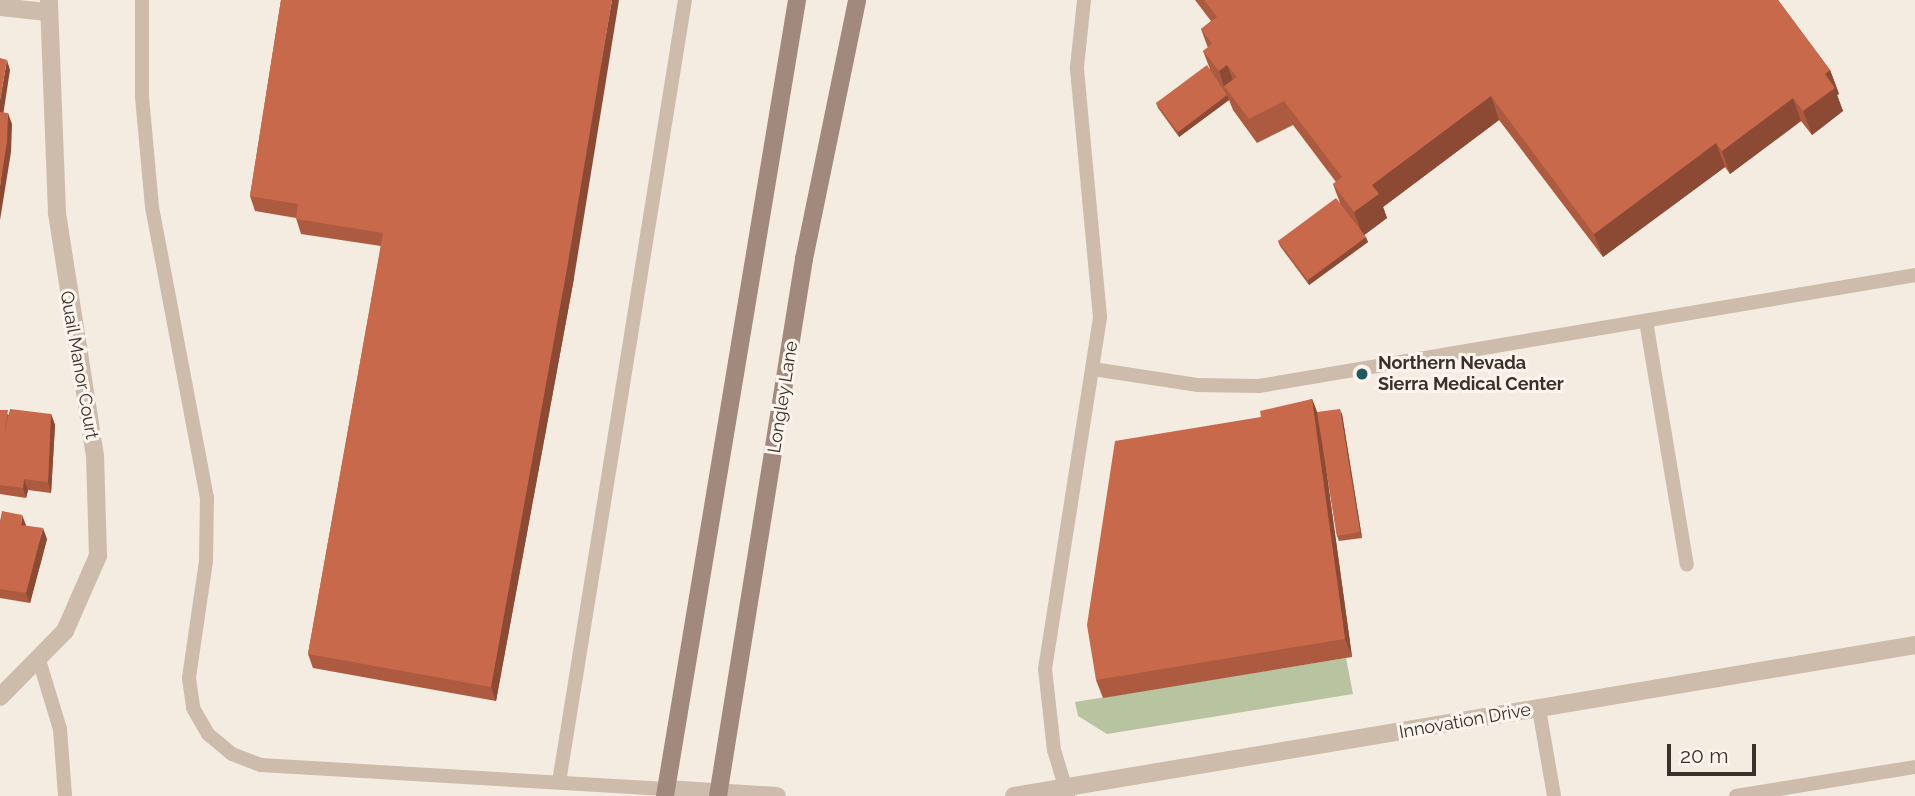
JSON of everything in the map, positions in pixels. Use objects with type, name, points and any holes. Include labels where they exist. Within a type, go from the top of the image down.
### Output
[{"type":"main road","points":[[666,792],[797,0]]},
{"type":"main road","name":"Longley Lane","points":[[718,794],[804,259],[857,0]]},
{"type":"street","points":[[0,7],[48,6]]},
{"type":"street","name":"Quail Manor Court","points":[[0,697],[65,631],[99,556],[95,456],[57,212],[48,6]]},
{"type":"street","name":"Innovation Drive","points":[[1014,796],[1067,792],[1915,645]]},
{"type":"street","points":[[666,792],[777,796]]},
{"type":"lane","points":[[142,0],[150,197],[207,497],[206,561],[189,678],[200,721],[219,745],[261,765],[559,782],[666,792]]},
{"type":"lane","points":[[559,782],[685,0]]},
{"type":"lane","points":[[1067,792],[1054,750],[1045,655],[1093,369],[1101,294],[1078,78],[1084,0]]},
{"type":"lane","points":[[1093,369],[1217,387],[1259,386],[1915,275]]},
{"type":"lane","points":[[1646,321],[1687,565]]},
{"type":"lane","points":[[39,660],[60,729],[65,796]]},
{"type":"lane","points":[[1539,709],[1553,796]]},
{"type":"lane","points":[[1736,796],[1915,767]]},
{"type":"green space","points":[[1346,658],[1353,694],[1107,734],[1078,716],[1075,702]]},
{"type":"building","points":[[281,0],[612,0],[568,263],[491,687],[308,654],[383,233],[296,219],[298,204],[250,196]]},
{"type":"building","points":[[1204,0],[1778,0],[1830,70],[1825,74],[1835,88],[1803,111],[1793,98],[1722,151],[1716,143],[1594,234],[1491,96],[1372,185],[1379,194],[1354,212],[1333,184],[1342,177],[1284,101],[1249,119],[1224,86],[1237,77],[1227,65],[1219,71],[1203,51],[1212,44],[1201,29],[1217,17]]},
{"type":"building","points":[[0,58],[7,60],[0,100]]},
{"type":"building","points":[[1207,65],[1227,95],[1178,132],[1156,103]]},
{"type":"building","points":[[0,112],[8,113],[7,142],[0,186]]},
{"type":"building","points":[[1336,198],[1366,237],[1308,280],[1278,241]]},
{"type":"building","points":[[1312,399],[1345,639],[1096,680],[1087,625],[1115,441],[1261,417],[1260,411]]},
{"type":"building","points":[[10,409],[51,414],[48,482],[24,479],[23,488],[0,485],[0,410],[8,410],[4,435]]},
{"type":"building","points":[[1340,409],[1360,532],[1337,536],[1317,412]]},
{"type":"building","points":[[2,511],[22,515],[21,525],[43,528],[26,593],[0,589]]},
{"type":"place","name":"Northern Nevada Sierra Medical Center","points":[[1362,374]]}]
